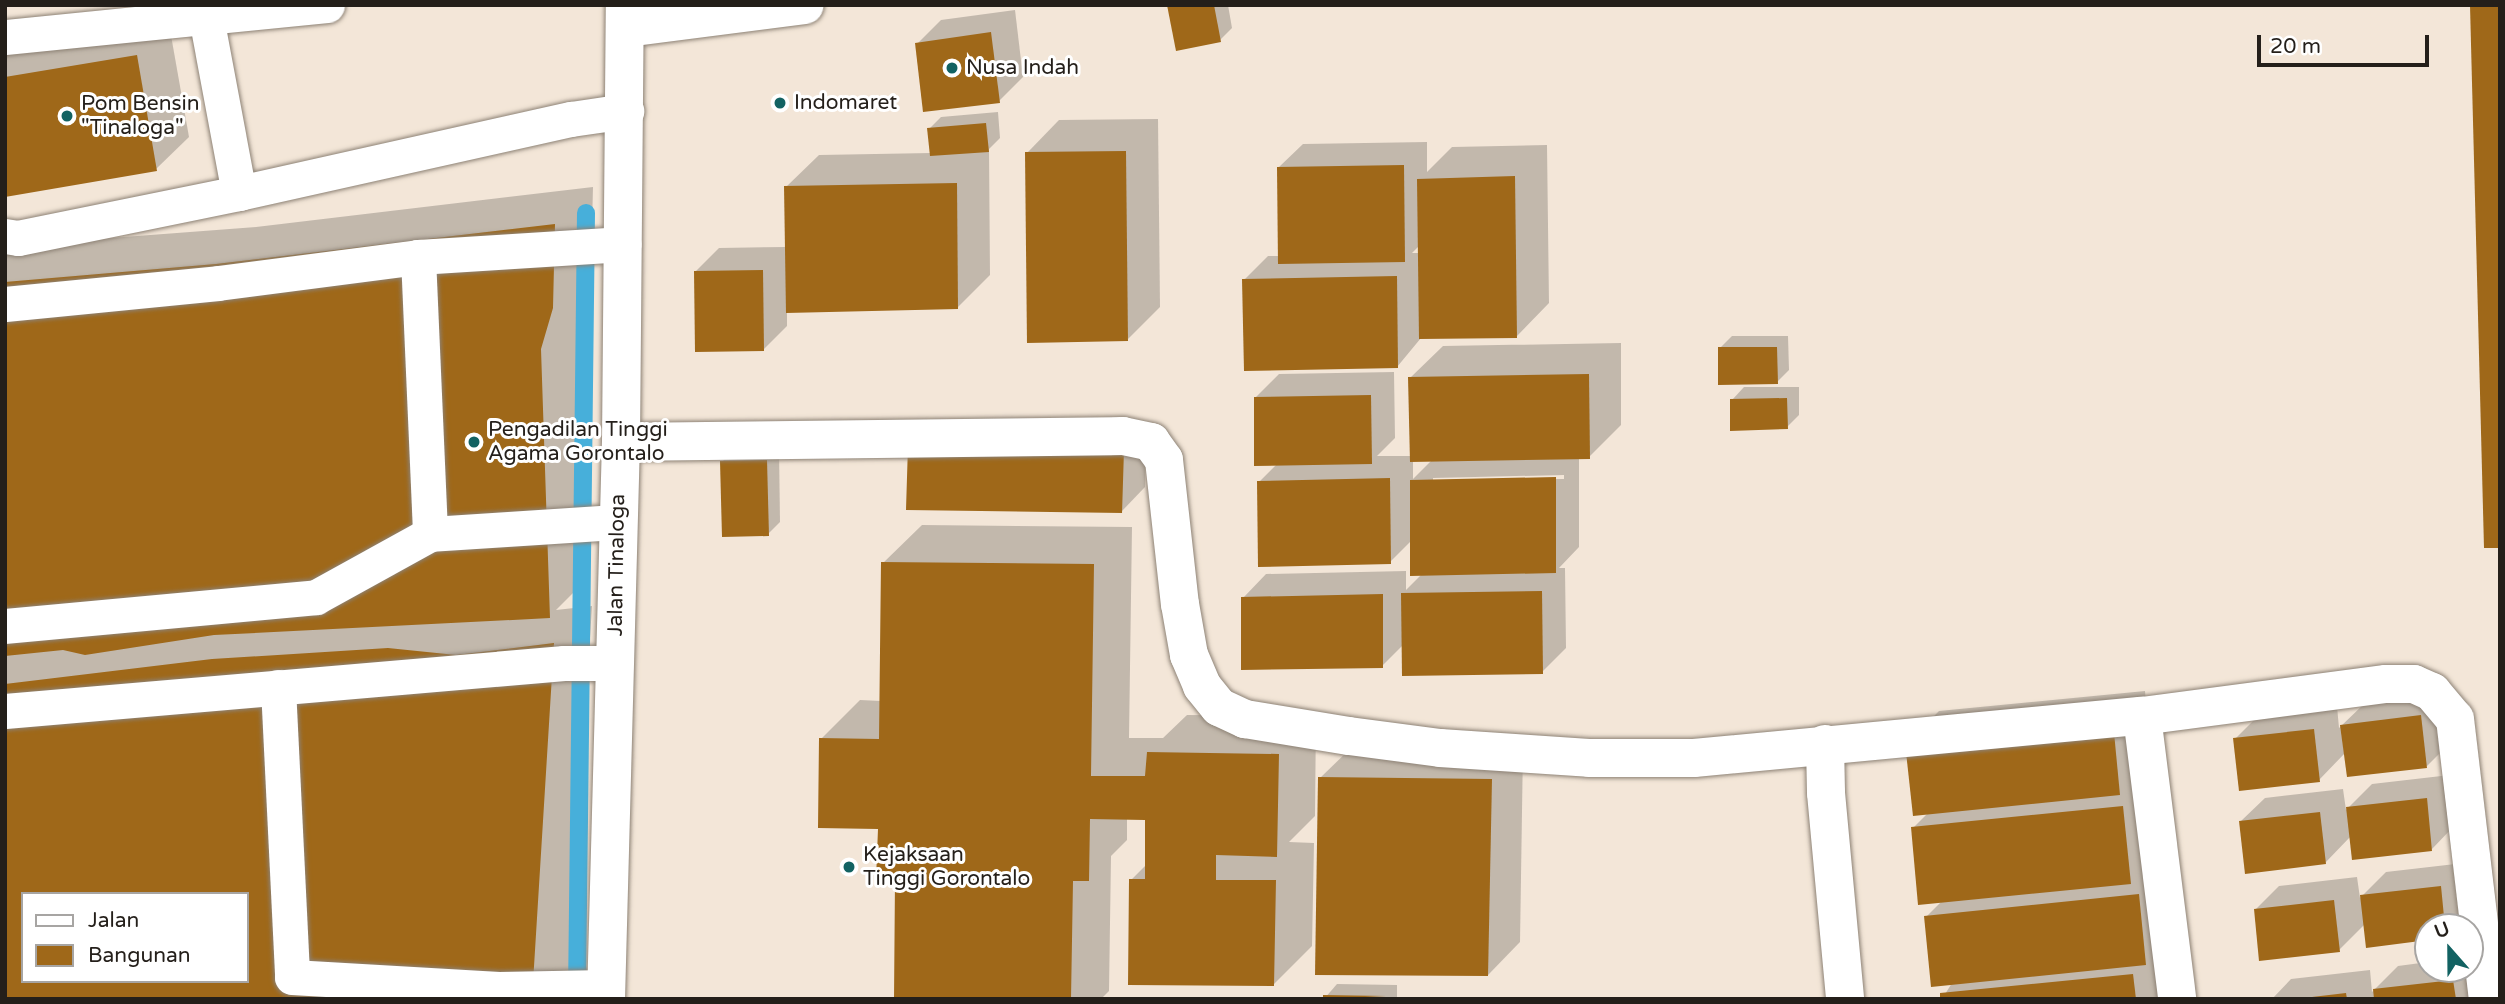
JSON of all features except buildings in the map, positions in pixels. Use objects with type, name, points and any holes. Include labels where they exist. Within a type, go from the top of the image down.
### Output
[{"type":"street","points":[[626,16],[805,5]]},
{"type":"street","name":"Jalan Tinaloga","points":[[598,990],[607,663],[621,442],[619,244],[626,111],[626,16]]},
{"type":"street","points":[[621,442],[1123,436],[1150,442],[1164,460],[1189,655],[1202,686],[1219,707],[1265,723],[1349,736],[1440,748],[1589,758],[1694,758],[2143,716],[2386,684],[2414,684],[2432,692],[2455,719],[2488,999]]},
{"type":"street","points":[[2143,716],[2177,999]]},
{"type":"street","points":[[1825,744],[1826,793],[1846,999]]},
{"type":"lane","points":[[5,37],[327,5]]},
{"type":"lane","points":[[206,18],[239,193]]},
{"type":"lane","points":[[5,236],[18,237],[239,193],[571,119],[626,111]]},
{"type":"lane","points":[[5,304],[218,284],[418,257],[619,244]]},
{"type":"lane","points":[[418,257],[430,534]]},
{"type":"lane","points":[[5,626],[316,597],[430,534],[618,522]]},
{"type":"lane","points":[[5,711],[564,663],[607,663]]},
{"type":"lane","points":[[278,687],[290,988],[598,990]]},
{"type":"waterway","points":[[577,994],[586,213]]},
{"type":"place","name":"Nusa Indah","points":[[952,68]]},
{"type":"place","name":"Indomaret","points":[[780,103]]},
{"type":"place","name":"Pom Bensin \"Tinaloga\"","points":[[67,116]]},
{"type":"place","name":"Pengadilan Tinggi Agama Gorontalo","points":[[474,442]]},
{"type":"place","name":"Kejaksaan Tinggi Gorontalo","points":[[849,867]]}]
